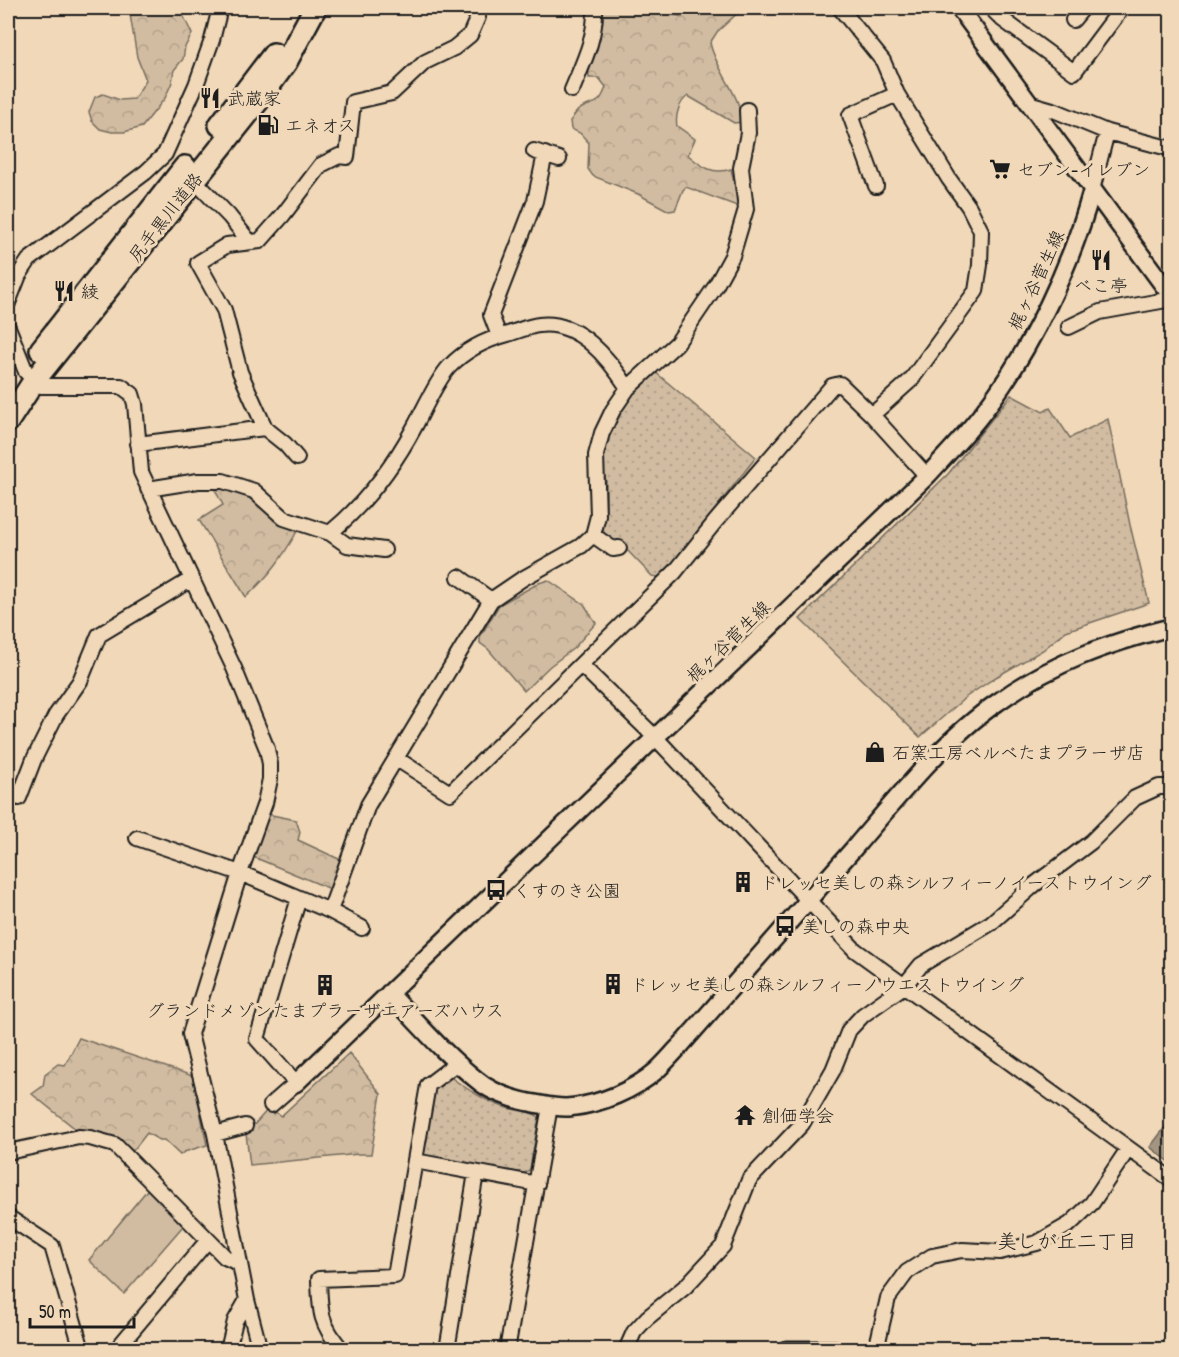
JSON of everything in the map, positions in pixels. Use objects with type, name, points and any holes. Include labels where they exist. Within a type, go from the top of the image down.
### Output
[{"type":"main road","name":"尻手黒川道路","points":[[189,175],[275,53],[300,8]]},
{"type":"main road","name":"尻手黒川道路","points":[[8,421],[30,376],[79,301],[189,175],[257,102],[286,62],[315,8]]},
{"type":"main road","name":"尻手黒川道路","points":[[8,400],[30,376]]},
{"type":"street","points":[[8,303],[19,275],[29,260],[129,185],[165,154],[196,85],[212,40],[220,8]]},
{"type":"street","points":[[297,458],[285,444],[265,428],[240,372],[224,310],[198,263],[227,245],[260,241],[321,165],[339,156],[347,157],[353,102],[392,93],[425,62],[454,48],[470,35],[478,17],[476,8]]},
{"type":"street","points":[[572,90],[592,42],[596,22],[595,8]]},
{"type":"street","points":[[840,8],[883,61],[897,94],[949,179],[969,207],[981,231],[980,265],[976,291],[911,380],[872,415]]},
{"type":"street","points":[[959,8],[1172,298],[1100,312],[1069,327]]},
{"type":"street","points":[[990,8],[1074,72],[1119,9]]},
{"type":"street","points":[[1002,19],[1011,8]]},
{"type":"street","points":[[1073,20],[1083,8]]},
{"type":"street","points":[[876,186],[850,115],[897,94]]},
{"type":"street","points":[[1028,103],[1056,111],[1107,132],[1172,149]]},
{"type":"street","points":[[330,911],[368,806],[491,600],[522,579],[581,546],[593,535],[598,516],[596,455],[602,433],[613,410],[628,388],[676,343],[715,286],[732,256],[746,208],[741,168],[748,133],[747,110]]},
{"type":"street","name":"梶ヶ谷菅生線","points":[[271,1105],[927,476],[984,411],[1021,357],[1050,299],[1078,234],[1107,132]]},
{"type":"street","points":[[499,336],[491,315],[535,201],[540,153],[559,159]]},
{"type":"street","points":[[165,154],[229,216],[249,241]]},
{"type":"street","points":[[330,533],[366,500],[385,475],[447,369],[464,352],[485,340],[540,325],[563,328],[587,340],[615,368],[628,388]]},
{"type":"street","points":[[8,327],[30,376],[41,386],[121,386],[132,394],[135,404],[141,472],[234,668],[267,749],[270,779],[265,803],[240,873],[190,1034],[215,1134],[240,1264],[260,1350]]},
{"type":"street","points":[[397,759],[450,793],[675,572],[832,386],[840,384],[872,415],[927,476]]},
{"type":"street","points":[[138,444],[265,428]]},
{"type":"street","points":[[148,489],[198,481],[223,482],[254,491],[284,518],[330,533],[347,545],[384,550]]},
{"type":"street","points":[[593,535],[613,549],[619,548]]},
{"type":"street","points":[[459,577],[491,600]]},
{"type":"street","points":[[19,798],[34,759],[56,716],[80,681],[99,635],[192,579]]},
{"type":"street","points":[[389,993],[457,1063],[478,1082],[496,1092],[517,1100],[572,1108],[599,1102],[630,1089],[655,1072],[911,782],[965,729],[996,703],[1066,661],[1103,646],[1172,627]]},
{"type":"street","points":[[581,665],[655,737],[855,950],[1172,1180]]},
{"type":"street","points":[[626,1350],[634,1332],[647,1318],[686,1286],[723,1246],[749,1180],[802,1124],[833,1070],[849,1030],[863,1015],[904,986],[921,965],[991,922],[1034,885],[1091,842],[1135,798],[1159,787],[1172,787]]},
{"type":"street","points":[[137,838],[240,873],[330,911],[362,928]]},
{"type":"street","points":[[296,1083],[256,1039],[299,898]]},
{"type":"street","points":[[342,1350],[324,1324],[320,1308],[319,1280],[395,1276],[428,1086],[457,1063]]},
{"type":"street","points":[[507,1350],[550,1106]]},
{"type":"street","points":[[215,1134],[245,1126]]},
{"type":"street","points":[[8,1152],[79,1137],[116,1145],[225,1257],[240,1264]]},
{"type":"street","points":[[876,1350],[888,1298],[907,1272],[932,1256],[962,1250],[1000,1252],[1037,1243],[1070,1224],[1092,1203],[1128,1149]]},
{"type":"street","points":[[415,1161],[537,1184]]},
{"type":"street","points":[[447,1350],[476,1173]]},
{"type":"street","points":[[8,1217],[52,1246],[82,1350]]},
{"type":"street","points":[[116,1350],[208,1240]]},
{"type":"street","points":[[228,1350],[236,1320],[248,1300]]},
{"type":"street","points":[[786,1350],[836,1350]]},
{"type":"green space","points":[[129,8],[186,8],[183,15],[192,34],[185,47],[183,59],[174,70],[165,98],[142,127],[124,132],[112,132],[100,129],[92,121],[89,112],[95,97],[103,94],[120,100],[134,99],[146,80],[137,57]]},
{"type":"green space","points":[[600,8],[655,8],[682,17],[694,8],[743,8],[717,32],[710,43],[717,63],[733,92],[741,112],[742,122],[734,123],[688,96],[680,105],[677,118],[677,126],[695,139],[688,155],[708,169],[725,171],[731,169],[737,206],[686,187],[675,210],[669,211],[638,194],[593,176],[588,169],[589,143],[580,133],[571,129],[570,121],[579,110],[596,103],[606,87],[599,78],[589,78],[590,60],[600,27]]},
{"type":"green space","points":[[654,371],[756,457],[668,569],[658,577],[652,576],[626,549],[605,535],[603,530],[606,512],[606,481],[602,465],[605,445],[619,409],[636,387]]},
{"type":"green space","points":[[1011,395],[1043,412],[1050,408],[1070,438],[1108,419],[1149,603],[1066,631],[1043,650],[966,697],[920,737],[800,619],[948,474]]},
{"type":"green space","points":[[214,488],[238,491],[252,499],[281,524],[299,528],[276,565],[246,597],[199,520],[223,505]]},
{"type":"green space","points":[[548,580],[584,604],[596,623],[574,648],[550,666],[524,691],[488,649],[480,643],[480,637],[499,605]]},
{"type":"green space","points":[[267,814],[296,820],[300,832],[298,840],[343,861],[333,890],[251,856]]},
{"type":"green space","points":[[79,1038],[193,1076],[207,1145],[180,1155],[164,1140],[159,1140],[147,1133],[133,1151],[121,1141],[77,1130],[32,1094],[43,1086],[45,1074],[58,1064],[65,1065]]},
{"type":"green space","points":[[349,1053],[381,1094],[371,1154],[250,1165],[246,1134],[269,1108],[281,1116]]},
{"type":"green space","points":[[449,1076],[492,1102],[539,1117],[530,1169],[525,1173],[428,1158],[422,1152],[433,1092]]},
{"type":"green space","points":[[148,1189],[183,1226],[124,1294],[89,1260]]},
{"type":"shaded area","points":[[1166,1126],[1171,1131],[1171,1163],[1150,1147]]},
{"type":"place","name":"武蔵家","points":[[210,98]]},
{"type":"place","name":"エネオス","points":[[268,125]]},
{"type":"place","name":"セブン-イレブン","points":[[1000,169]]},
{"type":"place","name":"べこ亭","points":[[1101,260]]},
{"type":"place","name":"綾","points":[[64,291]]},
{"type":"place","name":"石窯工房ベルベたまプラーザ店","points":[[875,752]]},
{"type":"place","name":"ドレッセ美しの森シルフィーノイーストウイング","points":[[743,882]]},
{"type":"place","name":"くすのき公園","points":[[496,890]]},
{"type":"place","name":"美しの森中央","points":[[785,926]]},
{"type":"place","name":"ドレッセ美しの森シルフィーノウエストウイング","points":[[613,984]]},
{"type":"place","name":"グランドメゾンたまプラーザエアーズハウス","points":[[325,985]]},
{"type":"place","name":"創価学会","points":[[745,1115]]},
{"type":"district","name":"美しが丘二丁目","points":[[1067,1240]]}]
